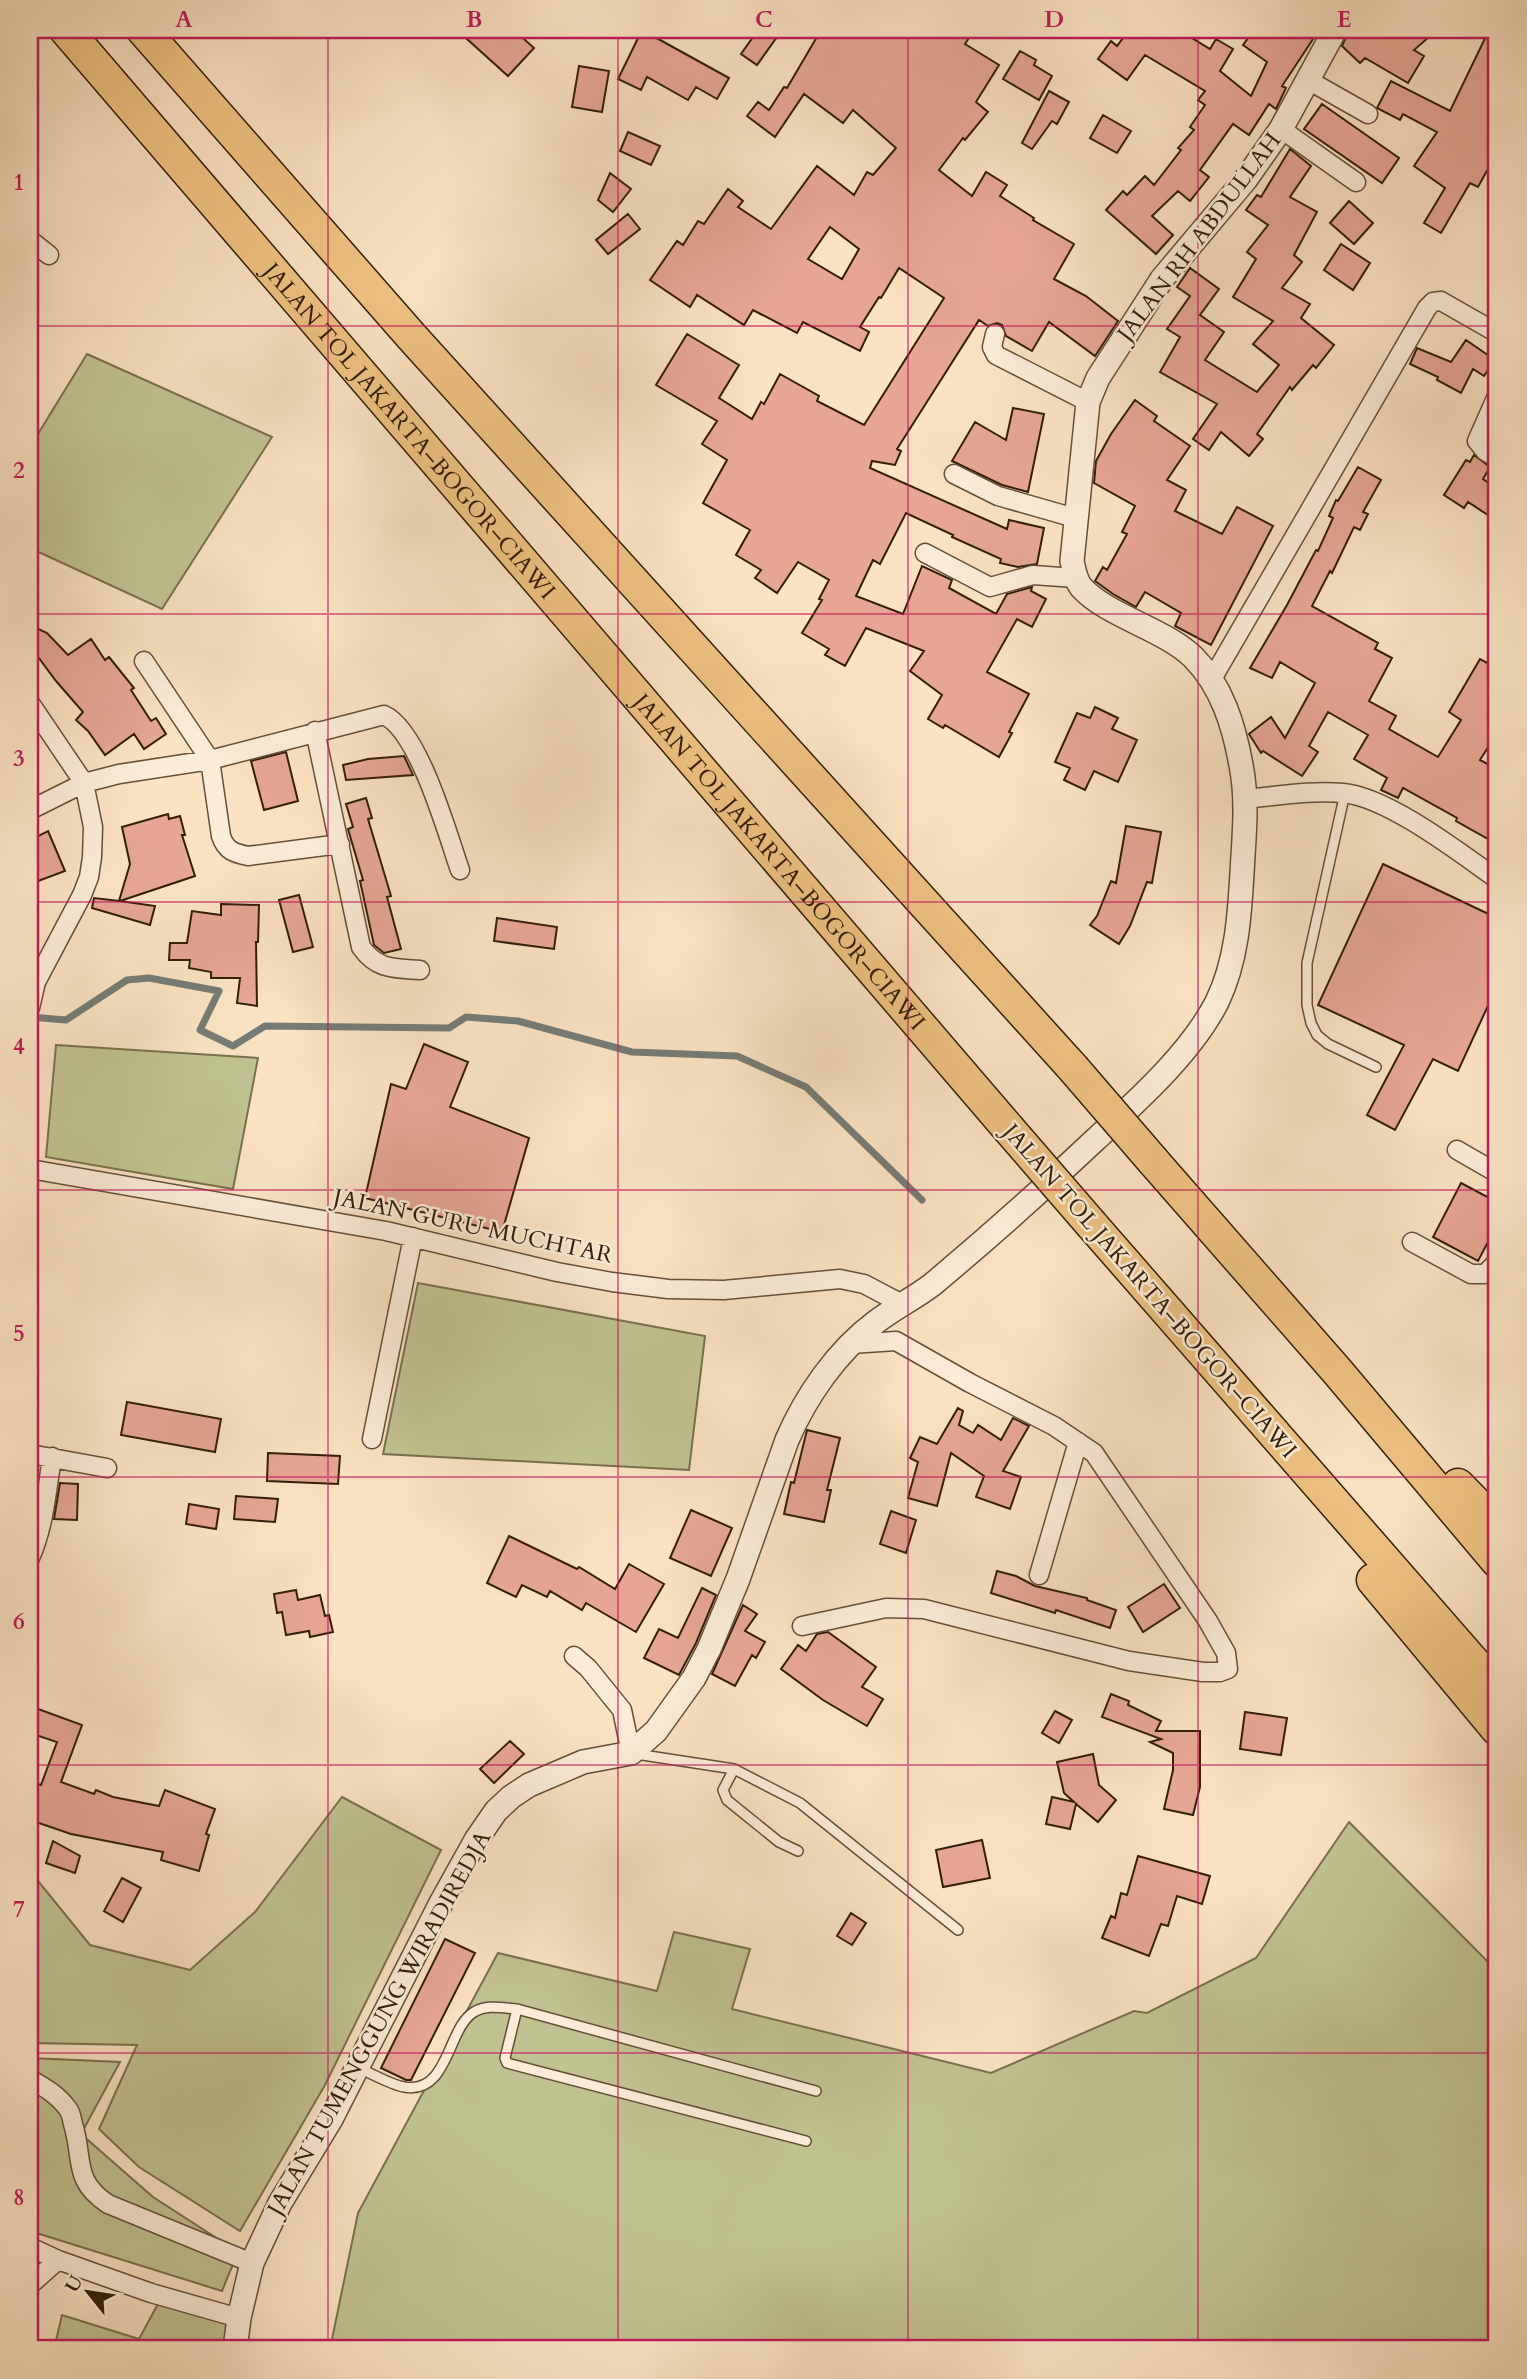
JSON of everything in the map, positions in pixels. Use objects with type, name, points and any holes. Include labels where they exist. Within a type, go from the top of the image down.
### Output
[{"type":"highway","name":"JALAN TOL JAKARTA–BOGOR–CIAWI","points":[[66,30],[1008,1128],[1497,1689]]},
{"type":"highway","points":[[143,30],[412,337],[1073,1068],[1337,1371],[1497,1561]]},
{"type":"highway","points":[[1202,1351],[1272,1453],[1497,1729]]},
{"type":"highway","points":[[1337,1371],[1455,1481],[1497,1525]]},
{"type":"street","name":"JALAN RH ABDULLAH","points":[[1075,578],[1072,561],[1075,518],[1088,402],[1098,378],[1162,279],[1246,179],[1281,129],[1335,30]]},
{"type":"street","points":[[1308,80],[1368,114]]},
{"type":"street","points":[[1281,129],[1356,182]]},
{"type":"street","points":[[30,240],[49,255]]},
{"type":"street","points":[[1212,679],[1427,308],[1433,302],[1441,301],[1497,334]]},
{"type":"street","points":[[995,334],[992,347],[996,355],[1088,402]]},
{"type":"street","points":[[1497,396],[1477,441],[1497,458]]},
{"type":"street","points":[[954,474],[998,496],[1075,518]]},
{"type":"street","points":[[574,1656],[607,1689],[622,1710],[631,1753],[656,1731],[694,1678],[709,1649],[738,1579],[796,1420],[825,1376],[876,1321],[931,1286],[1051,1181],[1140,1098],[1203,1024],[1227,980],[1234,952],[1240,905],[1246,799],[1234,734],[1212,679],[1191,655],[1099,601],[1082,588],[1075,578],[1033,575],[990,587],[925,553]]},
{"type":"street","points":[[144,661],[209,760],[220,836],[225,847],[235,854],[248,856],[340,844]]},
{"type":"street","points":[[30,703],[84,783],[93,827],[89,877],[36,982],[30,1008]]},
{"type":"street","points":[[30,810],[84,783],[119,774],[209,760],[384,715],[392,718],[400,727],[434,792],[460,870]]},
{"type":"street","points":[[315,731],[361,947],[369,959],[381,965],[420,970]]},
{"type":"street","points":[[1246,799],[1345,793],[1375,801],[1443,840],[1497,879]]},
{"type":"street","points":[[1457,1150],[1497,1173]]},
{"type":"street","name":"JALAN GURU MUCHTAR","points":[[30,1170],[414,1237],[557,1272],[612,1282],[668,1289],[724,1290],[840,1279],[864,1284],[904,1304]]},
{"type":"street","points":[[372,1439],[414,1237]]},
{"type":"street","points":[[1412,1242],[1471,1274],[1485,1274],[1497,1262]]},
{"type":"street","points":[[802,1626],[886,1608],[925,1609],[1129,1661],[1203,1672],[1228,1669],[1226,1653],[1208,1621],[1094,1453],[1055,1426],[970,1383],[897,1341],[851,1345]]},
{"type":"street","points":[[1040,1575],[1078,1442]]},
{"type":"street","points":[[30,1454],[107,1468]]},
{"type":"street","points":[[30,1558],[46,1499],[52,1457]]},
{"type":"street","name":"JALAN TUMENGGUNG WIRADIREDJA","points":[[235,2349],[252,2263],[280,2203],[331,2119],[476,1840],[496,1811],[529,1785],[583,1762],[631,1753]]},
{"type":"street","points":[[32,2086],[55,2094],[69,2110],[76,2133],[80,2172],[94,2195],[108,2204],[252,2263]]},
{"type":"street","points":[[30,2247],[58,2260],[151,2293],[239,2318]]},
{"type":"street","points":[[30,2285],[58,2260]]},
{"type":"lane","points":[[1345,793],[1307,963],[1307,1005],[1317,1035],[1328,1044],[1376,1067]]},
{"type":"lane","points":[[631,1753],[734,1769],[800,1804],[958,1930]]},
{"type":"lane","points":[[734,1769],[723,1790],[727,1800],[779,1842],[799,1852]]},
{"type":"lane","points":[[359,2067],[404,2087],[431,2081],[467,2018],[475,2011],[487,2007],[517,2009],[816,2091]]},
{"type":"lane","points":[[517,2009],[505,2058],[507,2063],[806,2141]]},
{"type":"green space","points":[[87,354],[272,437],[162,609],[30,548],[30,447]]},
{"type":"green space","points":[[56,1045],[258,1058],[233,1189],[46,1157]]},
{"type":"green space","points":[[418,1283],[705,1336],[689,1470],[383,1454]]},
{"type":"green space","points":[[342,1797],[441,1850],[325,2085],[240,2231],[139,2167],[99,2129],[137,2045],[30,2043],[30,1871],[90,1945],[190,1970],[255,1912]]},
{"type":"green space","points":[[1349,1822],[1497,1971],[1497,2349],[330,2349],[358,2213],[498,1953],[657,1991],[674,1932],[750,1949],[732,2009],[991,2073],[1134,2011],[1147,2013],[1256,1958]]},
{"type":"green space","points":[[30,2058],[120,2062],[81,2134],[153,2197],[238,2252],[222,2291],[30,2231]]},
{"type":"green space","points":[[159,2302],[228,2322],[224,2349],[54,2349],[62,2315],[139,2339]]},
{"type":"building","points":[[457,30],[514,30],[534,48],[508,76]]},
{"type":"building","points":[[642,30],[729,78],[717,99],[696,87],[688,100],[647,77],[641,90],[618,79]]},
{"type":"building","points":[[758,30],[782,30],[757,65],[741,54]]},
{"type":"building","points":[[821,30],[974,30],[965,44],[999,65],[976,102],[988,112],[965,140],[963,138],[939,170],[972,196],[986,172],[1007,185],[1000,196],[1034,218],[1033,220],[1074,244],[1054,279],[1086,296],[1118,321],[1095,356],[1049,322],[1032,351],[1006,336],[1002,325],[997,323],[988,326],[979,320],[897,449],[901,451],[895,465],[872,461],[870,468],[1007,529],[1009,520],[1044,528],[1037,564],[1018,567],[1000,563],[1001,559],[906,513],[880,564],[873,560],[856,596],[903,614],[922,566],[952,580],[949,588],[996,614],[1007,594],[1032,587],[1031,591],[1046,599],[1032,627],[1017,619],[987,672],[1029,694],[999,757],[945,725],[943,728],[928,719],[942,695],[910,671],[924,651],[866,628],[845,666],[825,655],[829,649],[802,633],[822,600],[819,599],[829,580],[798,562],[777,593],[755,578],[761,570],[736,555],[750,530],[703,503],[727,460],[702,444],[717,421],[656,385],[687,334],[739,365],[719,398],[752,419],[761,402],[764,404],[780,374],[819,396],[817,401],[864,425],[944,298],[899,268],[860,327],[869,332],[860,351],[803,322],[797,333],[753,310],[744,325],[697,295],[690,307],[650,280],[677,241],[683,245],[698,221],[704,224],[728,189],[743,201],[738,207],[771,229],[817,166],[854,195],[867,172],[873,175],[896,148],[853,110],[843,123],[804,94],[775,137],[747,116],[758,102],[769,110],[784,87],[787,88]],"holes":[[[830,227],[859,249],[842,279],[808,259]]]},
{"type":"building","points":[[1129,30],[1179,30],[1210,49],[1216,39],[1233,49],[1220,71],[1251,96],[1267,62],[1243,45],[1254,30],[1319,30],[1282,86],[1286,88],[1276,109],[1269,104],[1249,135],[1233,124],[1200,170],[1209,177],[1190,201],[1178,191],[1152,216],[1173,235],[1156,254],[1106,210],[1123,191],[1127,195],[1145,176],[1154,185],[1181,150],[1178,148],[1194,130],[1190,127],[1205,105],[1198,100],[1205,91],[1145,55],[1127,80],[1098,59],[1111,41],[1117,46]]},
{"type":"building","points":[[1349,30],[1437,30],[1414,50],[1424,56],[1408,83],[1365,58],[1360,63],[1342,46]]},
{"type":"building","points":[[1489,30],[1497,30],[1497,173],[1489,167],[1478,187],[1470,183],[1441,233],[1424,223],[1445,188],[1414,166],[1437,132],[1403,114],[1400,120],[1377,108],[1391,81],[1450,111]]},
{"type":"building","points":[[1020,51],[1036,60],[1034,65],[1052,76],[1039,100],[1003,79]]},
{"type":"building","points":[[579,66],[609,71],[602,112],[572,107]]},
{"type":"building","points":[[1049,91],[1069,102],[1057,124],[1052,121],[1032,149],[1022,143]]},
{"type":"building","points":[[1322,104],[1399,158],[1382,183],[1304,129]]},
{"type":"building","points":[[1103,115],[1131,131],[1117,153],[1090,138]]},
{"type":"building","points":[[628,132],[660,146],[651,165],[620,151]]},
{"type":"building","points":[[1290,149],[1311,166],[1290,197],[1317,212],[1294,255],[1302,262],[1282,288],[1310,304],[1301,318],[1334,345],[1316,368],[1313,365],[1292,390],[1290,387],[1257,434],[1263,439],[1249,456],[1221,432],[1209,450],[1193,439],[1217,404],[1160,372],[1180,337],[1167,329],[1190,296],[1177,287],[1190,268],[1219,289],[1200,315],[1224,332],[1205,360],[1257,392],[1279,365],[1253,344],[1273,321],[1233,297],[1256,259],[1247,252],[1268,225],[1246,210],[1257,195],[1261,197]]},
{"type":"building","points":[[610,173],[631,189],[613,212],[598,200]]},
{"type":"building","points":[[1349,201],[1373,223],[1354,244],[1330,223]]},
{"type":"building","points":[[628,214],[640,229],[608,254],[596,240]]},
{"type":"building","points":[[1341,244],[1370,263],[1353,290],[1324,270]]},
{"type":"building","points":[[1466,340],[1495,360],[1484,376],[1473,369],[1461,393],[1437,380],[1438,377],[1410,364],[1417,348],[1451,362]]},
{"type":"building","points":[[1135,400],[1157,416],[1154,421],[1190,446],[1167,480],[1186,490],[1175,511],[1222,534],[1237,507],[1273,526],[1211,645],[1175,626],[1181,613],[1145,592],[1136,607],[1095,581],[1103,567],[1107,570],[1127,534],[1122,532],[1135,506],[1094,483],[1096,461]]},
{"type":"building","points":[[1013,408],[1044,414],[1028,492],[1002,485],[952,461],[975,422],[1006,440]]},
{"type":"building","points":[[1474,455],[1490,467],[1483,479],[1497,489],[1497,521],[1468,502],[1464,508],[1444,495],[1466,460],[1470,462]]},
{"type":"building","points":[[1358,467],[1381,480],[1363,512],[1368,514],[1360,530],[1354,527],[1332,573],[1330,571],[1312,606],[1378,643],[1375,649],[1392,658],[1369,701],[1396,716],[1389,729],[1438,757],[1461,720],[1449,712],[1480,659],[1497,668],[1497,733],[1480,760],[1497,769],[1497,844],[1403,788],[1398,798],[1381,790],[1387,778],[1354,759],[1368,735],[1328,712],[1309,746],[1318,752],[1302,776],[1263,751],[1261,753],[1249,734],[1271,717],[1285,738],[1315,683],[1280,662],[1272,678],[1250,668],[1316,550],[1318,551],[1333,518],[1329,516],[1336,500],[1338,501]]},
{"type":"building","points":[[30,625],[47,633],[68,655],[91,639],[105,660],[109,657],[134,688],[131,690],[151,721],[156,718],[166,734],[144,749],[134,734],[105,755],[88,731],[76,720],[83,712],[30,646]]},
{"type":"building","points":[[1095,707],[1118,718],[1112,729],[1137,740],[1118,782],[1094,771],[1085,790],[1064,780],[1070,768],[1055,762],[1077,713],[1090,718]]},
{"type":"building","points":[[286,752],[298,801],[264,810],[251,761]]},
{"type":"building","points":[[404,756],[413,775],[346,780],[343,765],[368,759]]},
{"type":"building","points":[[366,798],[372,818],[368,819],[391,896],[387,897],[401,949],[384,953],[374,945],[360,881],[363,880],[348,829],[353,827],[346,804]]},
{"type":"building","points":[[168,814],[169,819],[180,816],[185,835],[182,835],[195,876],[120,901],[155,906],[150,925],[92,908],[94,898],[119,901],[130,864],[122,827]]},
{"type":"building","points":[[1126,826],[1161,832],[1152,883],[1147,882],[1130,926],[1119,944],[1090,925],[1097,916],[1111,881],[1116,883]]},
{"type":"building","points":[[48,831],[65,871],[30,884],[30,840]]},
{"type":"building","points":[[1383,864],[1497,918],[1497,986],[1458,1071],[1433,1059],[1395,1130],[1367,1115],[1404,1045],[1318,1005]]},
{"type":"building","points":[[299,895],[313,947],[293,952],[279,900]]},
{"type":"building","points":[[221,904],[259,905],[256,942],[257,1006],[237,1003],[240,978],[211,978],[211,972],[189,968],[190,960],[169,960],[170,943],[187,943],[192,911],[221,915]]},
{"type":"building","points":[[497,918],[557,927],[554,949],[494,941]]},
{"type":"building","points":[[424,1044],[468,1062],[450,1107],[529,1138],[502,1232],[365,1198],[391,1084],[406,1089]]},
{"type":"building","points":[[1461,1183],[1497,1202],[1497,1225],[1478,1261],[1433,1237]]},
{"type":"building","points":[[127,1402],[221,1419],[215,1452],[121,1435]]},
{"type":"building","points":[[958,1408],[963,1411],[959,1425],[973,1433],[978,1425],[1001,1440],[1013,1418],[1029,1426],[1003,1471],[1021,1477],[1010,1509],[976,1497],[984,1476],[951,1453],[937,1506],[908,1498],[918,1462],[910,1458],[920,1437],[937,1444]]},
{"type":"building","points":[[807,1430],[840,1438],[827,1490],[831,1490],[824,1522],[784,1514]]},
{"type":"building","points":[[268,1453],[340,1456],[338,1484],[267,1481]]},
{"type":"building","points":[[60,1483],[78,1484],[77,1520],[54,1519]]},
{"type":"building","points":[[236,1496],[278,1499],[275,1522],[234,1519]]},
{"type":"building","points":[[189,1504],[219,1509],[216,1529],[186,1524]]},
{"type":"building","points":[[691,1510],[732,1528],[711,1576],[670,1558]]},
{"type":"building","points":[[891,1511],[916,1520],[906,1553],[880,1544]]},
{"type":"building","points":[[509,1536],[577,1569],[579,1567],[615,1589],[629,1564],[664,1584],[636,1632],[586,1603],[582,1610],[550,1591],[547,1597],[522,1585],[516,1597],[487,1583]]},
{"type":"building","points":[[997,1571],[1016,1576],[1035,1586],[1087,1598],[1116,1610],[1110,1628],[991,1593]]},
{"type":"building","points":[[1164,1584],[1180,1608],[1143,1632],[1128,1607]]},
{"type":"building","points":[[702,1588],[716,1595],[679,1675],[644,1658],[659,1629],[678,1638]]},
{"type":"building","points":[[296,1590],[298,1600],[320,1595],[325,1616],[329,1615],[333,1632],[310,1637],[309,1631],[286,1635],[282,1612],[277,1613],[274,1594]]},
{"type":"building","points":[[743,1605],[757,1614],[745,1631],[765,1642],[756,1658],[752,1655],[735,1686],[712,1674]]},
{"type":"building","points":[[828,1632],[876,1667],[862,1687],[883,1699],[867,1726],[823,1700],[781,1669],[798,1645],[806,1651],[817,1634]]},
{"type":"building","points":[[1111,1694],[1129,1701],[1128,1705],[1161,1721],[1156,1731],[1200,1731],[1200,1787],[1193,1815],[1164,1809],[1173,1770],[1173,1753],[1150,1742],[1161,1739],[1102,1717]]},
{"type":"building","points":[[30,1706],[82,1725],[61,1782],[94,1794],[96,1790],[113,1797],[159,1806],[165,1790],[215,1809],[206,1834],[209,1835],[199,1871],[161,1860],[163,1852],[71,1834],[30,1820],[30,1782],[41,1785],[57,1742],[30,1733]]},
{"type":"building","points":[[1055,1711],[1072,1720],[1059,1743],[1042,1733]]},
{"type":"building","points":[[1245,1712],[1287,1718],[1281,1755],[1240,1749]]},
{"type":"building","points":[[510,1741],[524,1754],[494,1783],[480,1769]]},
{"type":"building","points":[[1093,1754],[1099,1785],[1116,1800],[1098,1822],[1076,1804],[1070,1829],[1046,1824],[1052,1797],[1074,1802],[1064,1793],[1057,1762]]},
{"type":"building","points":[[982,1840],[990,1878],[943,1887],[936,1850]]},
{"type":"building","points":[[53,1841],[80,1856],[75,1873],[46,1863]]},
{"type":"building","points":[[1138,1856],[1210,1876],[1202,1904],[1177,1896],[1168,1926],[1161,1924],[1149,1956],[1102,1938],[1111,1916],[1115,1918],[1121,1893],[1127,1895]]},
{"type":"building","points":[[122,1878],[141,1888],[123,1922],[104,1911]]},
{"type":"building","points":[[851,1913],[866,1923],[852,1945],[837,1936]]},
{"type":"building","points":[[445,1939],[475,1953],[411,2080],[406,2080],[381,2068]]},
{"type":"waterway","points":[[30,1017],[66,1020],[127,980],[149,978],[219,991],[200,1030],[233,1046],[265,1026],[449,1028],[466,1017],[518,1021],[632,1052],[737,1056],[806,1087],[922,1200]]}]
